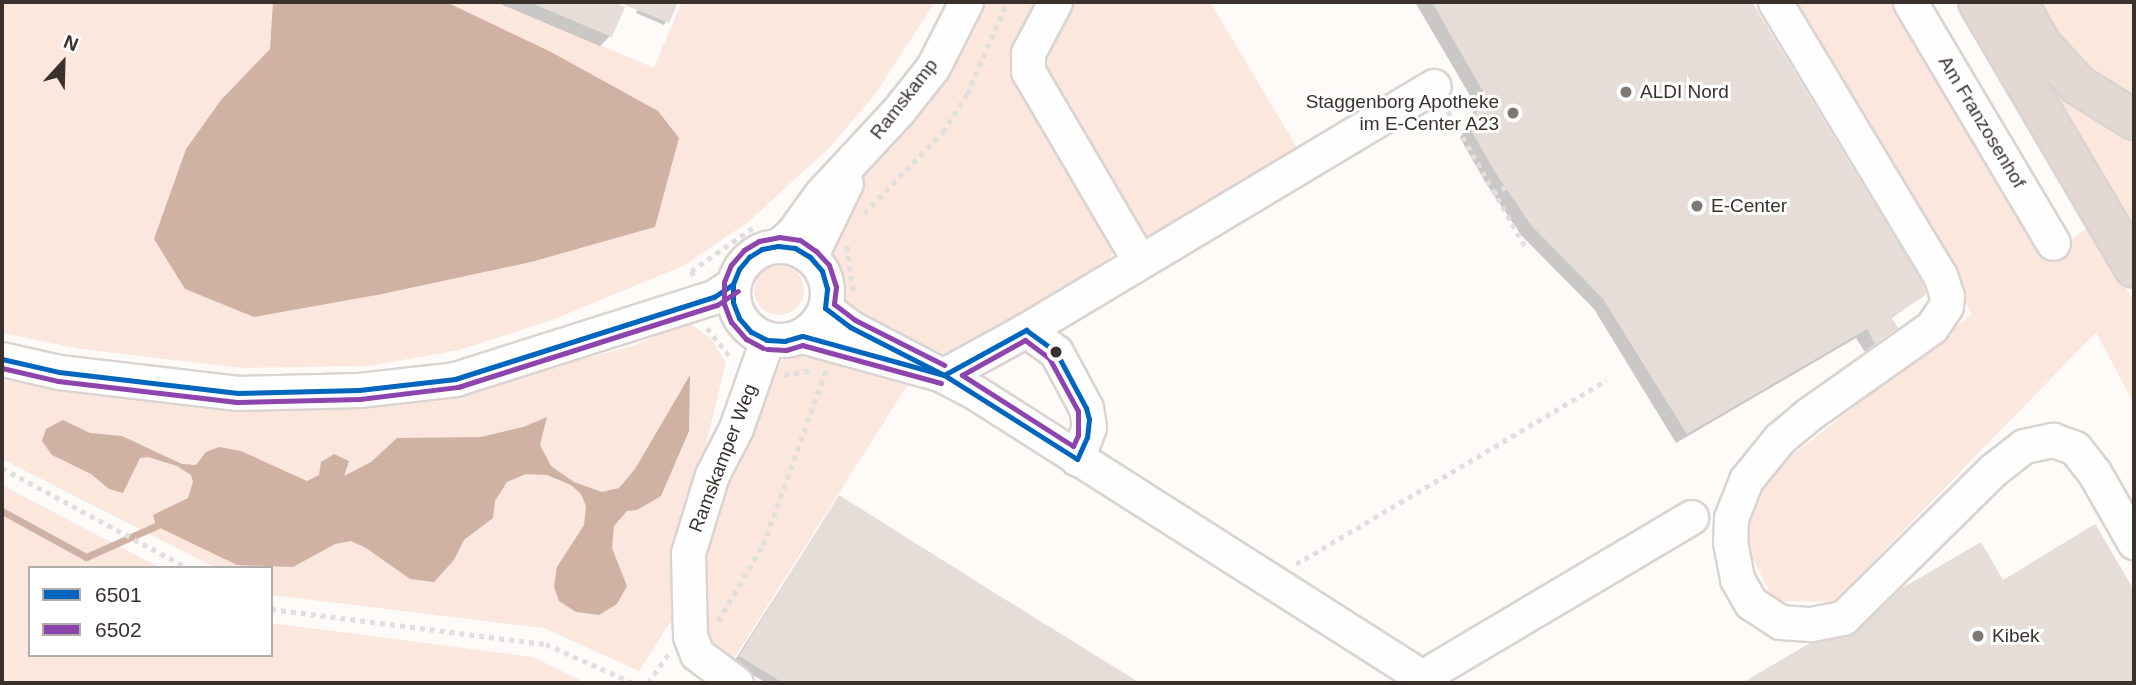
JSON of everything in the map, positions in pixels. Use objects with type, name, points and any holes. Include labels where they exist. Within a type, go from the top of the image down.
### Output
[{"type":"highway","points":[[1978,2],[2134,268]]},
{"type":"highway","points":[[2017,2],[2042,46],[2078,85],[2134,120]]},
{"type":"street","name":"Ramskamp","points":[[2,359],[59,372],[238,393],[359,390],[455,379],[714,297],[733,284],[738,269],[749,257],[762,249],[778,246],[792,234],[821,194],[900,110],[933,67],[966,2]]},
{"type":"street","points":[[1055,2],[1028,53],[1028,71],[1140,262]]},
{"type":"street","points":[[1775,2],[1940,275],[1947,296],[1946,306],[1932,327],[1809,414],[1780,438],[1746,480],[1731,518],[1730,542],[1737,579],[1751,603],[1780,622],[1811,624],[1843,618],[1993,470],[2024,446],[2053,440],[2075,448],[2082,456],[2134,542]]},
{"type":"street","name":"Am Franzosenhof","points":[[1910,2],[2053,243]]},
{"type":"street","points":[[802,336],[944,375],[1026,330],[1434,86]]},
{"type":"street","name":"Ramskamp","points":[[810,257],[858,155]]},
{"type":"street","points":[[733,284],[733,302],[739,318],[751,332],[762,353],[802,336],[817,324],[825,308],[827,289],[822,271],[810,257],[795,248],[778,246]]},
{"type":"street","points":[[825,308],[850,327],[944,375],[1424,680],[1690,517]]},
{"type":"street","points":[[1026,330],[1056,352],[1086,408],[1089,427],[1077,459]]},
{"type":"street","name":"Ramskamper Weg","points":[[736,683],[697,654],[690,636],[688,553],[712,475],[736,428],[762,353]]},
{"type":"path","points":[[1434,86],[1526,248]]},
{"type":"path","points":[[1493,194],[1505,187]]},
{"type":"path","points":[[762,353],[785,376],[826,369]]},
{"type":"path","points":[[1292,566],[1606,380]]},
{"type":"path","points":[[2,468],[184,566]]},
{"type":"path","points":[[273,609],[547,644],[633,683]]},
{"type":"shaded area","points":[[2,2],[497,2],[654,68],[682,2],[935,2],[876,93],[829,148],[748,222],[685,265],[552,320],[459,350],[369,366],[242,368],[81,349],[2,333]]},
{"type":"shaded area","points":[[273,2],[446,2],[551,52],[658,111],[679,138],[655,227],[531,262],[382,294],[254,317],[185,289],[154,239],[186,149],[221,100],[270,49]]},
{"type":"shaded area","points":[[982,2],[1043,2],[1013,58],[1113,240],[1113,253],[1104,266],[947,356],[846,306],[830,257],[832,239],[854,187],[886,146]]},
{"type":"shaded area","points":[[1068,2],[1210,2],[1299,151],[1157,234],[1143,236],[1039,69]]},
{"type":"shaded area","points":[[1788,2],[1898,2],[2049,254],[2088,228],[2134,301],[2134,404],[2096,332],[1834,602],[1774,601],[1740,532],[1776,468],[1972,314]]},
{"type":"shaded area","points":[[2034,2],[2134,2],[2134,108],[2084,72]]},
{"type":"shaded area","points":[[2044,71],[2134,128],[2134,225]]},
{"type":"shaded area","points":[[779,265],[797,272],[804,290],[797,308],[779,315],[761,308],[754,290],[761,272]]},
{"type":"shaded area","points":[[688,322],[710,338],[726,362],[672,584],[671,621],[639,671],[544,628],[273,595],[273,566],[212,566],[2,459],[2,380],[231,409],[361,407],[462,392],[635,345]]},
{"type":"shaded area","points":[[800,350],[840,359],[908,384],[733,660],[708,640],[699,603],[700,555],[721,481],[784,357]]},
{"type":"shaded area","points":[[690,375],[689,431],[661,496],[637,510],[627,511],[614,526],[612,548],[627,586],[617,604],[599,615],[576,612],[559,601],[554,587],[557,567],[584,525],[586,506],[581,494],[571,485],[547,475],[526,474],[507,482],[495,501],[493,518],[464,540],[454,560],[434,582],[410,579],[366,548],[351,541],[335,544],[293,567],[237,565],[156,526],[153,515],[188,498],[193,482],[191,475],[177,466],[148,457],[140,458],[123,493],[109,489],[91,474],[52,455],[42,441],[46,429],[63,420],[90,433],[122,436],[182,464],[196,465],[206,452],[219,447],[241,451],[307,481],[319,475],[321,462],[334,454],[349,461],[344,476],[371,462],[397,438],[481,437],[523,427],[547,417],[540,445],[551,466],[574,482],[602,492],[619,488],[635,469]]},
{"type":"shaded area","points":[[2,485],[156,566],[28,566],[28,657],[273,657],[273,623],[533,657],[586,683],[2,683]]},
{"type":"building","points":[[529,2],[614,2],[625,7],[612,37]]},
{"type":"building","points":[[618,2],[678,2],[669,23]]},
{"type":"building","name":"E-Center","points":[[1432,2],[1752,2],[1923,284],[1926,295],[1891,317],[1898,328],[1875,344],[1867,329],[1687,434],[1603,299],[1531,225],[1495,172],[1469,127],[1485,95]]},
{"type":"building","points":[[839,495],[1140,683],[783,683],[739,656]]},
{"type":"building","name":"Kibek","points":[[2095,524],[2134,590],[2134,683],[1742,683],[1810,643],[1856,632],[1897,591],[1981,542],[2003,580]]},
{"type":"waterway","points":[[2,511],[86,557],[156,526]]},
{"type":"transit line","name":"6502","points":[[763,348],[746,339],[731,322],[724,304],[724,282],[731,265],[744,250],[759,241],[779,237],[800,240],[816,251],[829,265],[836,287],[834,304],[855,320],[944,365]]},
{"type":"transit line","name":"6501","points":[[778,246],[795,248],[810,257],[822,271],[827,289],[825,308],[850,327],[944,375],[802,336],[785,341],[767,340],[751,332],[739,318],[733,302],[733,284],[739,269],[749,257],[762,249],[778,246]]},
{"type":"transit line","name":"6501","points":[[2,359],[59,372],[238,393],[359,390],[455,379],[714,297],[733,284]]},
{"type":"transit line","name":"6502","points":[[2,368],[58,381],[237,402],[360,399],[458,387],[717,305],[738,291]]},
{"type":"transit line","name":"6501","points":[[1026,330],[1056,352],[1086,408],[1089,419],[1087,437],[1077,459],[944,375],[1026,330]]},
{"type":"transit line","name":"6502","points":[[1025,340],[1049,358],[1078,411],[1078,435],[1073,446],[962,375],[1025,340]]},
{"type":"transit line","name":"6502","points":[[767,349],[786,350],[802,345],[941,383]]},
{"type":"place","name":"ALDI Nord","points":[[1626,92]]},
{"type":"place","name":"Staggenborg Apotheke im E-Center A23","points":[[1513,113]]},
{"type":"place","name":"E-Center","points":[[1697,206]]},
{"type":"place","name":"Kibek","points":[[1978,636]]}]
